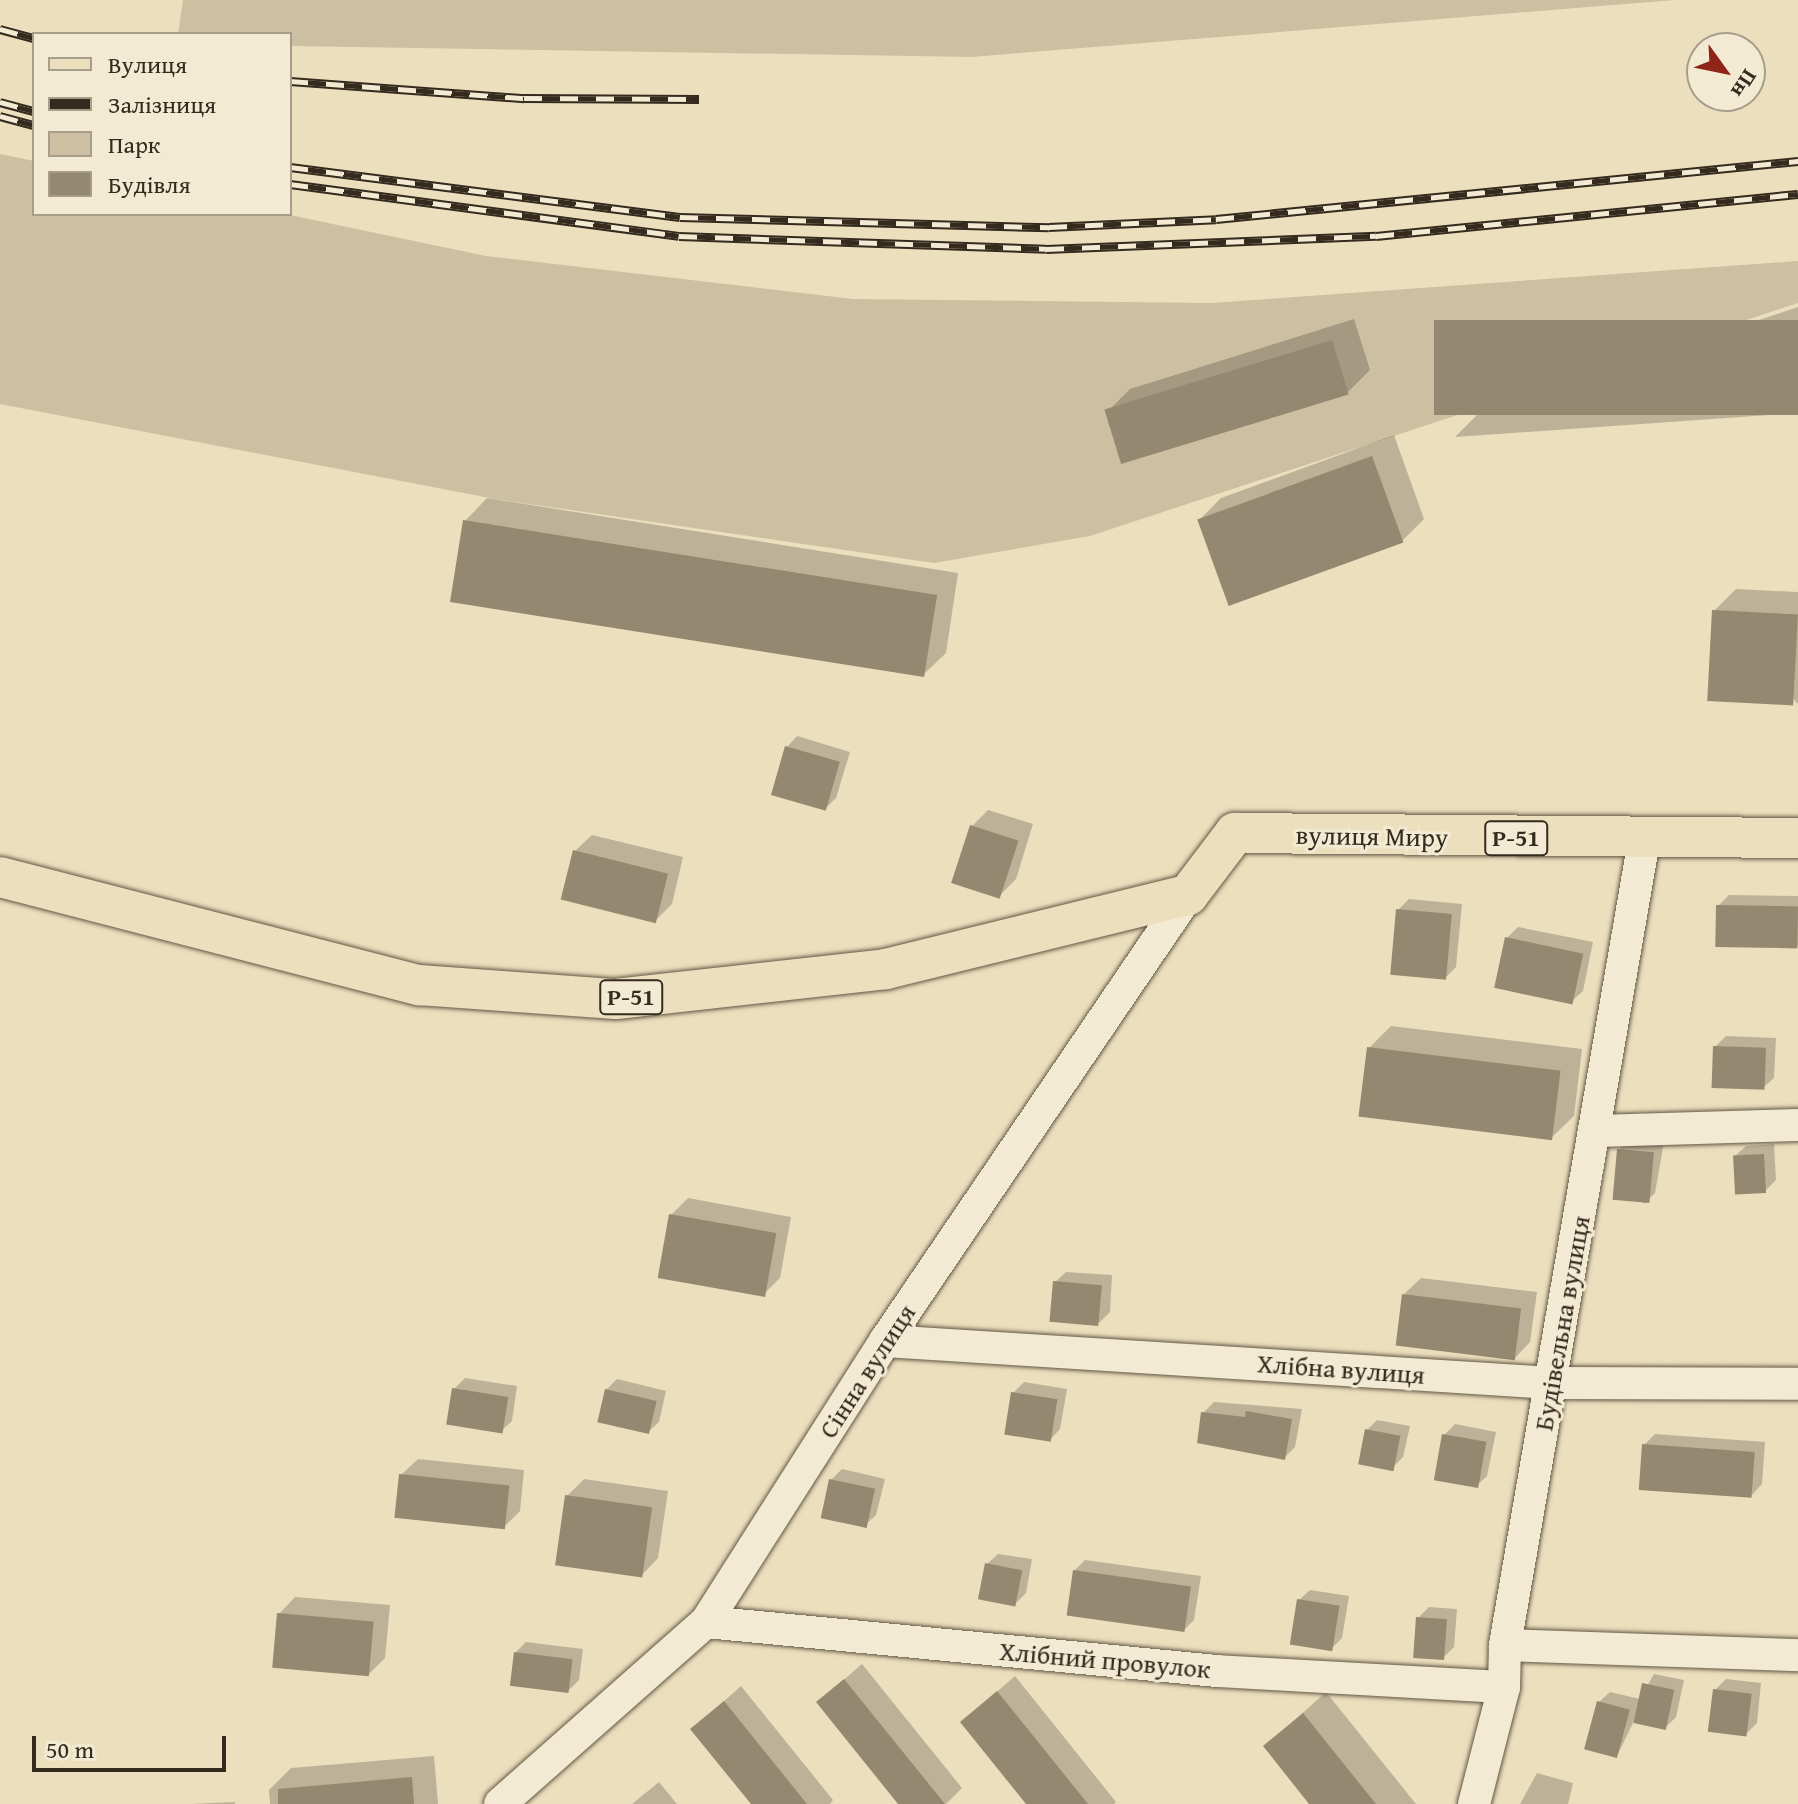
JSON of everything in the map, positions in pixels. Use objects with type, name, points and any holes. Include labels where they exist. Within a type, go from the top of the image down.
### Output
[{"type":"main road","name":"вулиця Миру","points":[[1188,895],[1235,833],[1644,840],[1798,838]]},
{"type":"main road","name":"Р-51","points":[[0,877],[419,985],[616,999],[886,969],[1188,895]]},
{"type":"street","name":"Будівельна вулиця","points":[[1474,1804],[1504,1687],[1505,1645],[1644,840]]},
{"type":"street","name":"Сінна вулиця","points":[[500,1804],[706,1622],[885,1341],[1188,895]]},
{"type":"street","points":[[1596,1131],[1798,1125]]},
{"type":"street","name":"Хлібна вулиця","points":[[885,1341],[1552,1383],[1798,1384]]},
{"type":"street","name":"Хлібний провулок","points":[[706,1622],[1217,1671],[1504,1687]]},
{"type":"street","points":[[1505,1645],[1798,1655]]},
{"type":"green space","points":[[183,0],[1675,0],[971,57],[292,46],[292,32],[178,32]]},
{"type":"green space","points":[[0,154],[32,161],[32,216],[292,215],[486,256],[853,299],[1211,303],[1798,261],[1798,303],[1090,536],[934,563],[495,499],[0,404]]},
{"type":"building","points":[[1434,320],[1798,320],[1798,415],[1434,415]]},
{"type":"building","points":[[1332,340],[1349,395],[1121,464],[1104,410]]},
{"type":"building","points":[[1372,456],[1403,542],[1229,606],[1197,520]]},
{"type":"building","points":[[463,520],[937,595],[924,677],[450,602]]},
{"type":"building","points":[[1712,610],[1798,615],[1793,705],[1707,701]]},
{"type":"building","points":[[785,746],[840,762],[826,811],[771,795]]},
{"type":"building","points":[[970,825],[1019,841],[1000,899],[951,883]]},
{"type":"building","points":[[573,850],[668,874],[656,923],[561,899]]},
{"type":"building","points":[[1716,905],[1798,906],[1797,948],[1715,947]]},
{"type":"building","points":[[1396,909],[1452,914],[1446,980],[1390,975]]},
{"type":"building","points":[[1505,937],[1583,954],[1572,1004],[1494,988]]},
{"type":"building","points":[[1713,1046],[1766,1048],[1765,1090],[1712,1088]]},
{"type":"building","points":[[1367,1047],[1561,1071],[1552,1140],[1358,1116]]},
{"type":"building","points":[[1617,1149],[1654,1152],[1649,1203],[1613,1200]]},
{"type":"building","points":[[1764,1154],[1766,1193],[1735,1195],[1733,1156]]},
{"type":"building","points":[[669,1214],[776,1233],[765,1297],[658,1278]]},
{"type":"building","points":[[1053,1281],[1102,1285],[1098,1326],[1049,1322]]},
{"type":"building","points":[[1402,1294],[1521,1309],[1515,1360],[1396,1346]]},
{"type":"building","points":[[452,1388],[508,1397],[503,1433],[446,1425]]},
{"type":"building","points":[[605,1389],[657,1401],[649,1434],[597,1422]]},
{"type":"building","points":[[1011,1392],[1057,1399],[1051,1442],[1004,1434]]},
{"type":"building","points":[[1246,1411],[1292,1419],[1285,1460],[1197,1443],[1201,1412],[1245,1417]]},
{"type":"building","points":[[1365,1429],[1400,1436],[1393,1471],[1358,1464]]},
{"type":"building","points":[[1442,1434],[1486,1442],[1478,1488],[1434,1480]]},
{"type":"building","points":[[1642,1444],[1755,1452],[1752,1498],[1639,1490]]},
{"type":"building","points":[[399,1474],[509,1486],[505,1529],[394,1518]]},
{"type":"building","points":[[829,1479],[875,1489],[867,1528],[821,1518]]},
{"type":"building","points":[[565,1495],[652,1507],[642,1578],[555,1565]]},
{"type":"building","points":[[985,1563],[1022,1570],[1015,1607],[978,1599]]},
{"type":"building","points":[[1073,1570],[1191,1587],[1184,1632],[1067,1616]]},
{"type":"building","points":[[1297,1599],[1339,1606],[1332,1651],[1290,1644]]},
{"type":"building","points":[[277,1613],[374,1621],[369,1676],[272,1668]]},
{"type":"building","points":[[1416,1617],[1447,1619],[1444,1660],[1413,1658]]},
{"type":"building","points":[[514,1652],[573,1659],[568,1693],[510,1686]]},
{"type":"building","points":[[844,1679],[945,1804],[898,1804],[816,1702]]},
{"type":"building","points":[[1642,1683],[1674,1690],[1666,1730],[1633,1723]]},
{"type":"building","points":[[1713,1689],[1752,1694],[1746,1736],[1708,1732]]},
{"type":"building","points":[[997,1691],[1088,1804],[1026,1804],[960,1722]]},
{"type":"building","points":[[724,1701],[807,1804],[751,1804],[690,1729]]},
{"type":"building","points":[[1597,1701],[1630,1710],[1617,1758],[1584,1749]]},
{"type":"building","points":[[1303,1713],[1376,1804],[1309,1804],[1263,1746]]},
{"type":"building","points":[[412,1777],[414,1804],[278,1804],[278,1789]]},
{"type":"railway","points":[[0,29],[32,37]]},
{"type":"railway","points":[[292,81],[524,98],[699,99]]},
{"type":"railway","points":[[0,102],[32,110]]},
{"type":"railway","points":[[0,116],[32,124]]},
{"type":"railway","points":[[292,167],[680,217],[1049,227],[1216,219],[1798,161]]},
{"type":"railway","points":[[292,184],[679,236],[1046,249],[1376,236],[1798,194]]}]
